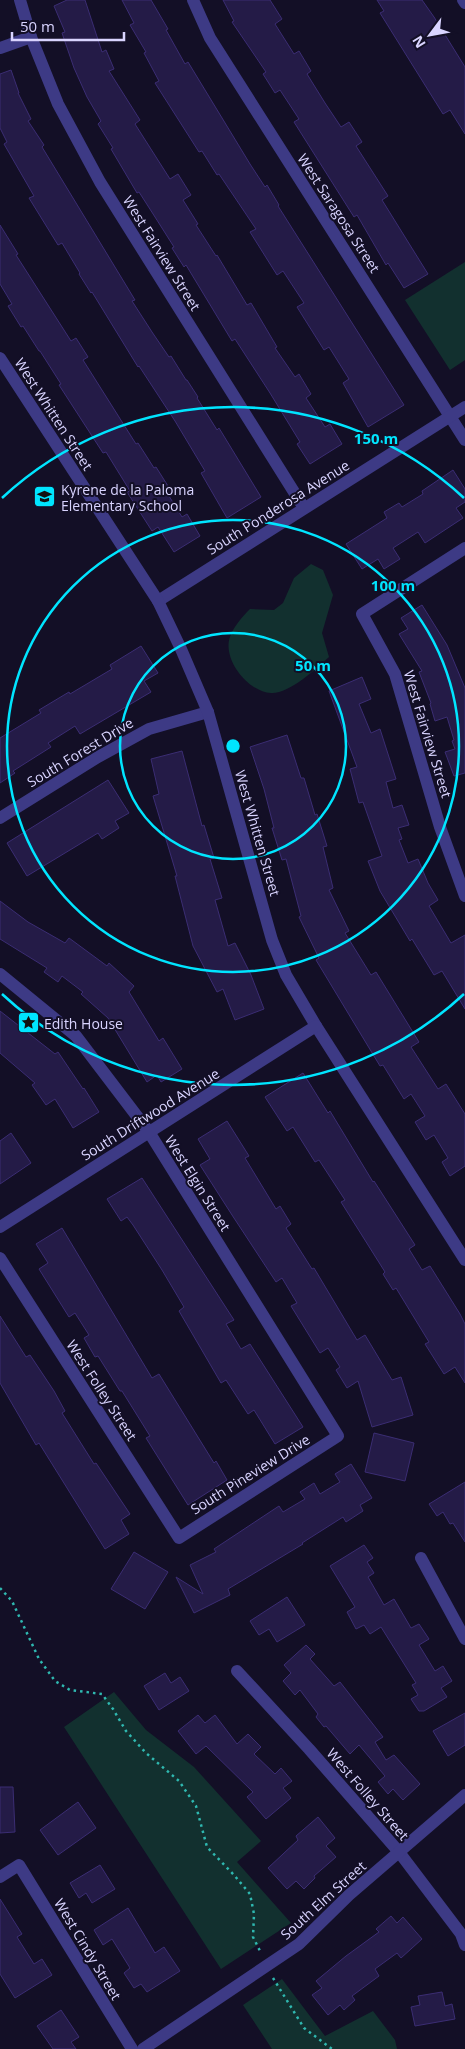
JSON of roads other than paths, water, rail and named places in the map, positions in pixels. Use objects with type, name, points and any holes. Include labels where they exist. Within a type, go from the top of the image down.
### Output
[{"type":"street","name":"West Fairview Street","points":[[20,0],[31,37],[58,104],[100,182],[304,508]]},
{"type":"street","name":"West Saragosa Street","points":[[193,0],[210,38],[465,440]]},
{"type":"street","points":[[0,48],[31,37]]},
{"type":"street","name":"West Whitten Street","points":[[0,358],[158,601],[181,648],[208,712],[272,940],[286,975],[316,1026],[465,1260]]},
{"type":"street","name":"South Ponderosa Avenue","points":[[158,601],[465,407]]},
{"type":"street","name":"West Fairview Street","points":[[465,548],[362,614],[395,674],[440,828],[465,896]]},
{"type":"street","name":"South Forest Drive","points":[[0,818],[98,756],[149,729],[208,712]]},
{"type":"street","name":"West Elgin Street","points":[[0,974],[76,1036],[149,1132],[338,1436]]},
{"type":"street","name":"South Driftwood Avenue","points":[[0,1227],[316,1026]]},
{"type":"street","name":"West Folley Street","points":[[0,1258],[179,1538]]},
{"type":"street","name":"South Pineview Drive","points":[[179,1538],[338,1436]]},
{"type":"street","points":[[421,1558],[465,1639]]},
{"type":"street","name":"West Folley Street","points":[[237,1671],[309,1749],[399,1852],[461,1934],[465,1945]]},
{"type":"street","name":"South Elm Street","points":[[143,2049],[299,1944],[349,1895],[465,1795]]},
{"type":"street","name":"West Cindy Street","points":[[0,1876],[19,1865],[132,2049]]},
{"type":"place","name":"Kyrene de la Paloma Elementary School","points":[[45,497]]},
{"type":"place","name":"Edith House","points":[[28,1023]]}]
